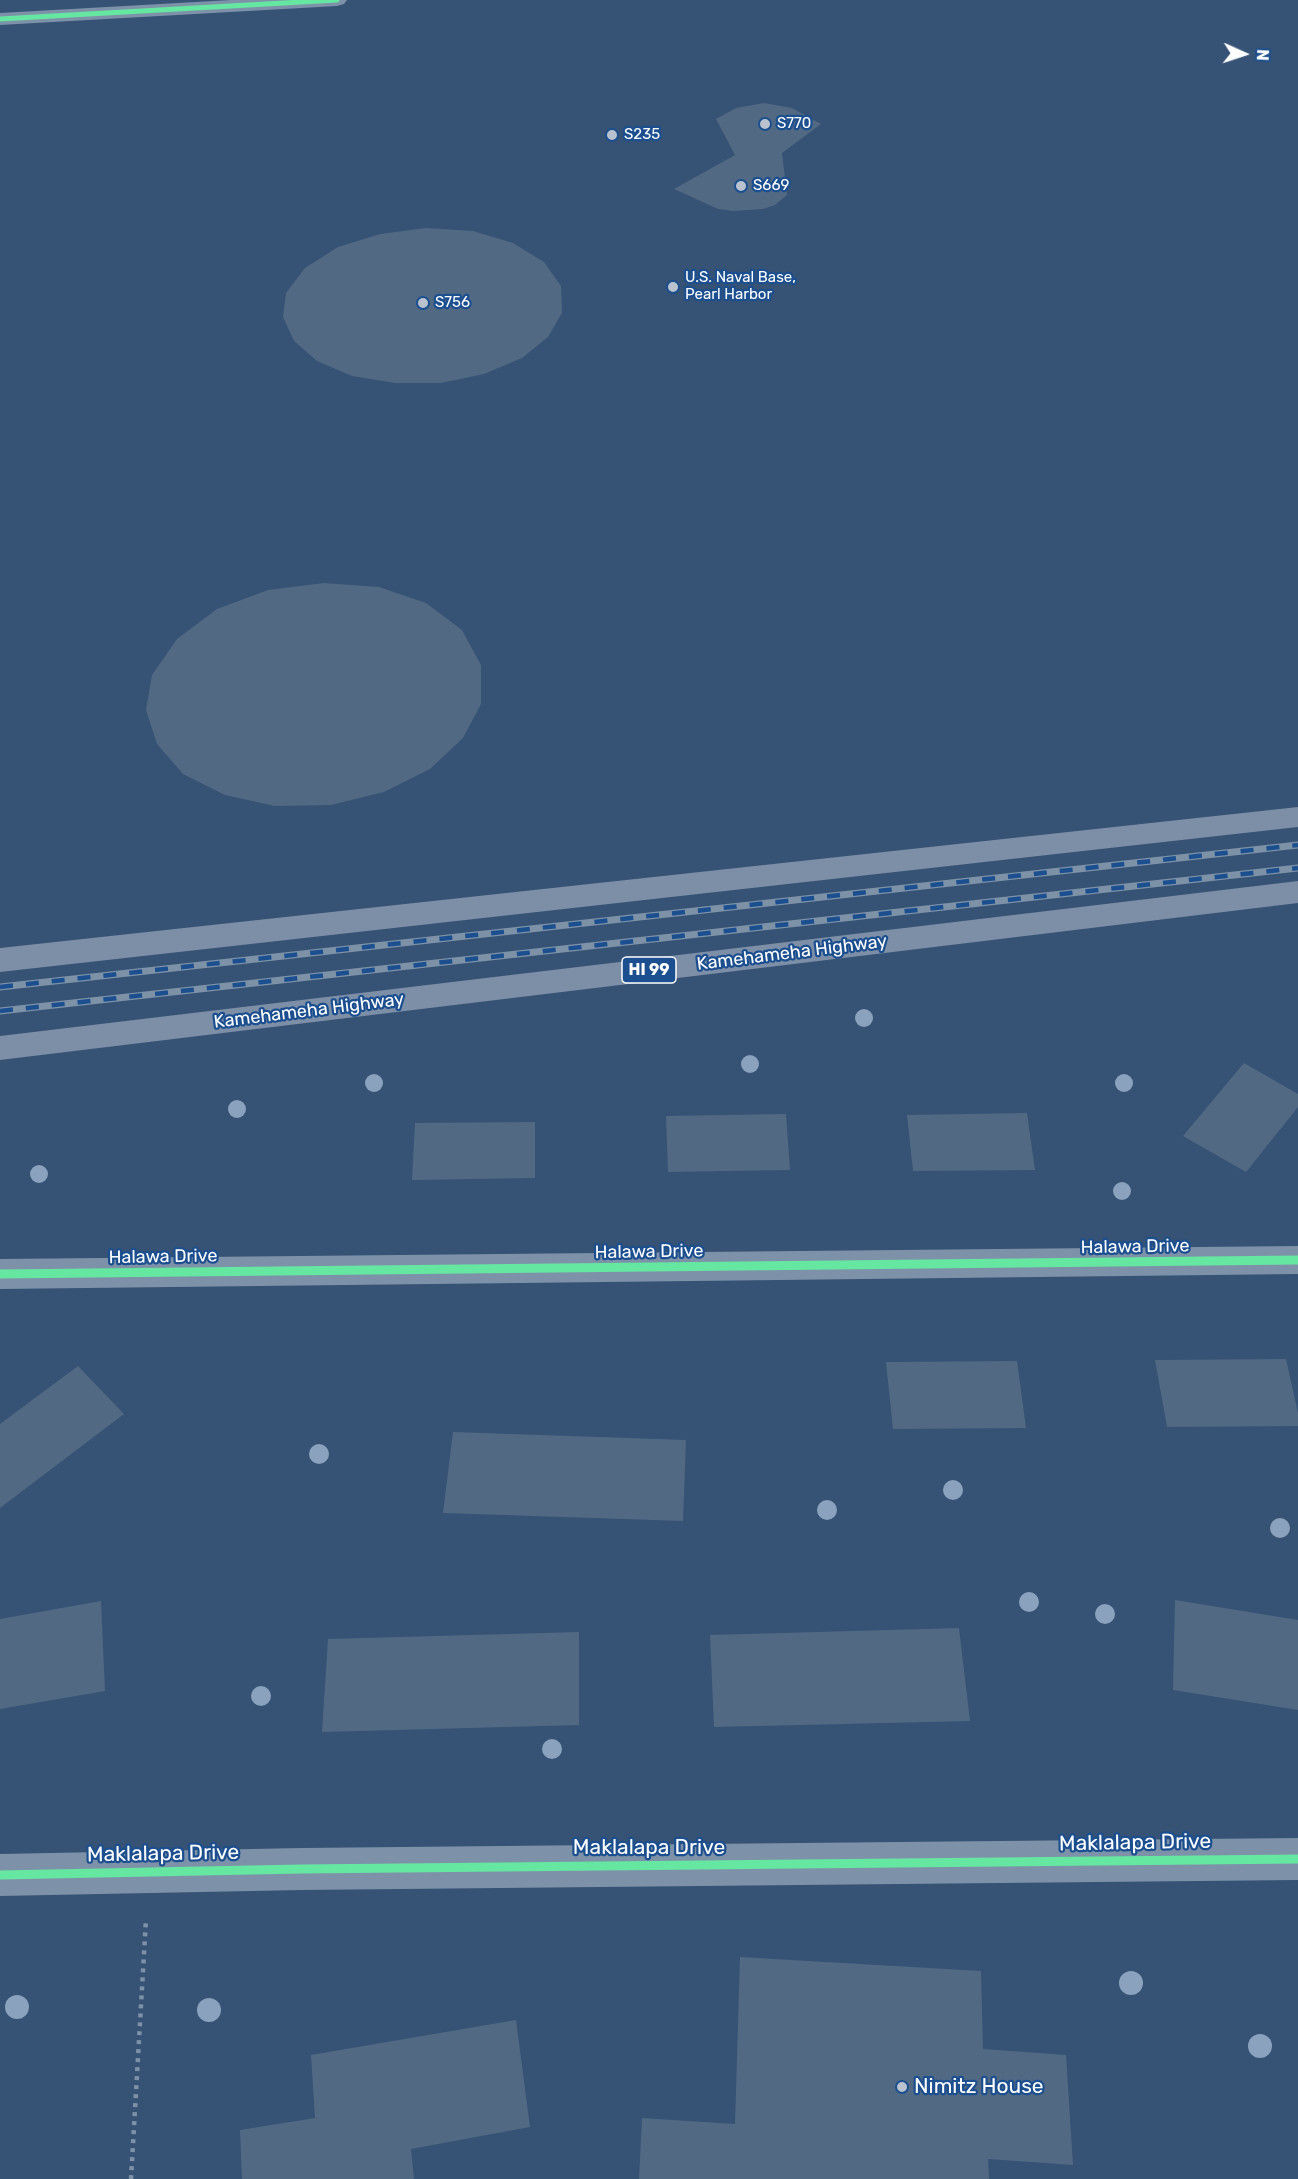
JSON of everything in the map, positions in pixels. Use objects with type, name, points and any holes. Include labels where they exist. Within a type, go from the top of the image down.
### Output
[{"type":"main road","points":[[0,960],[1298,817]]},
{"type":"main road","name":"Kamehameha Highway","points":[[0,1048],[1298,892]]},
{"type":"street","points":[[0,20],[337,0]]},
{"type":"street","name":"Halawa Drive","points":[[0,1274],[1298,1260]]},
{"type":"street","name":"Maklalapa Drive","points":[[0,1875],[1298,1859]]},
{"type":"path","points":[[131,2179],[149,1872]]},
{"type":"building","points":[[764,103],[792,108],[821,124],[782,153],[787,195],[775,205],[763,209],[733,211],[718,209],[674,189],[735,155],[716,119],[736,108]]},
{"type":"building","name":"S756","points":[[426,228],[473,231],[513,243],[544,262],[561,286],[562,313],[548,337],[522,358],[484,374],[441,383],[395,383],[352,376],[317,361],[294,341],[283,317],[286,293],[305,268],[338,247],[380,234]]},
{"type":"building","points":[[324,583],[379,587],[426,603],[462,630],[481,665],[481,704],[463,738],[430,769],[384,792],[331,805],[275,806],[225,795],[183,774],[157,744],[146,710],[152,675],[177,639],[217,609],[268,590]]},
{"type":"building","points":[[1244,1063],[1298,1094],[1298,1107],[1246,1172],[1183,1136]]},
{"type":"building","points":[[1027,1113],[1035,1170],[913,1171],[907,1115]]},
{"type":"building","points":[[786,1114],[790,1170],[668,1172],[666,1116]]},
{"type":"building","points":[[535,1122],[535,1178],[412,1180],[415,1123]]},
{"type":"building","points":[[1286,1359],[1298,1413],[1298,1426],[1167,1427],[1155,1360]]},
{"type":"building","points":[[1017,1361],[1026,1428],[893,1429],[886,1362]]},
{"type":"building","points":[[78,1366],[124,1414],[0,1508],[0,1424]]},
{"type":"building","points":[[453,1432],[686,1440],[683,1521],[443,1513]]},
{"type":"building","points":[[1175,1600],[1298,1620],[1298,1710],[1173,1690]]},
{"type":"building","points":[[101,1601],[105,1691],[0,1709],[0,1619]]},
{"type":"building","points":[[959,1628],[970,1721],[714,1727],[710,1635]]},
{"type":"building","points":[[579,1632],[579,1725],[322,1732],[328,1639]]},
{"type":"building","name":"Nimitz House","points":[[740,1957],[981,1971],[983,2049],[1066,2055],[1073,2165],[988,2159],[989,2179],[639,2179],[642,2118],[735,2124]]},
{"type":"building","points":[[516,2020],[530,2127],[411,2149],[414,2179],[242,2179],[240,2130],[315,2118],[311,2055]]},
{"type":"railway","points":[[0,987],[1298,845]]},
{"type":"railway","points":[[0,1011],[1298,868]]},
{"type":"cycle path","points":[[0,19],[337,0]]},
{"type":"cycle path","points":[[0,1274],[1298,1260]]},
{"type":"cycle path","points":[[0,1875],[302,1869],[1298,1859]]},
{"type":"place","name":"S770","points":[[765,124]]},
{"type":"place","name":"S235","points":[[612,135]]},
{"type":"place","name":"S669","points":[[741,186]]},
{"type":"place","name":"U.S. Naval Base, Pearl Harbor","points":[[673,287]]},
{"type":"place","name":"S756","points":[[423,303]]},
{"type":"place","name":"Nimitz House","points":[[902,2087]]}]
